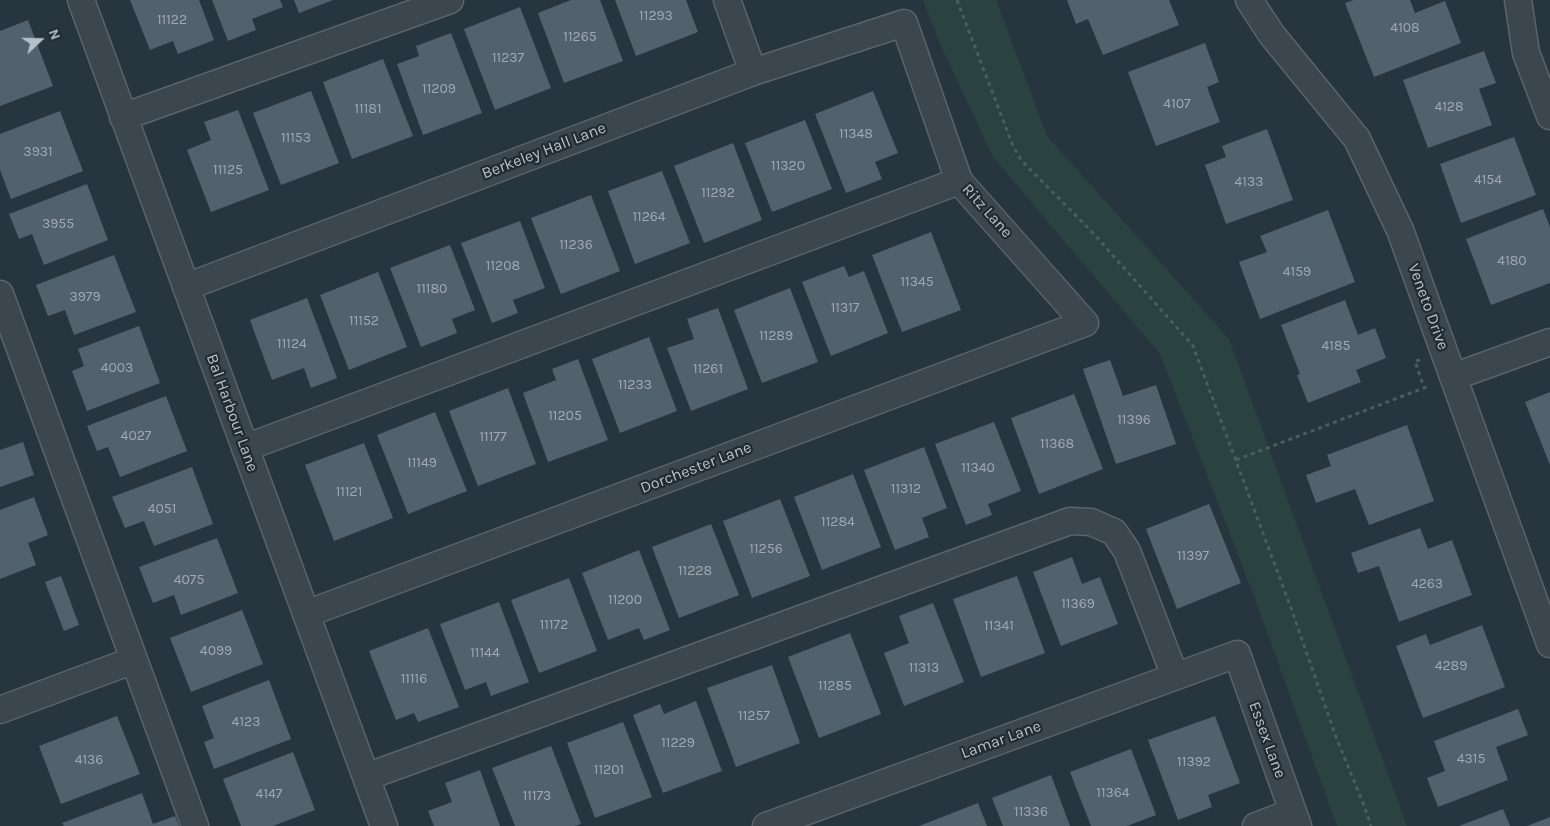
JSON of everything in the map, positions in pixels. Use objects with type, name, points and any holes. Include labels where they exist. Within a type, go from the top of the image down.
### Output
[{"type":"street","name":"Bal Harbour Lane","points":[[81,0],[384,826]]},
{"type":"street","points":[[124,117],[450,0]]},
{"type":"street","points":[[727,0],[754,72]]},
{"type":"street","name":"Veneto Drive","points":[[1249,0],[1272,35],[1357,139],[1400,230],[1550,644]]},
{"type":"street","points":[[1518,0],[1526,53],[1550,116]]},
{"type":"street","name":"Berkeley Hall Lane","points":[[186,287],[754,72],[904,23]]},
{"type":"street","name":"Ritz Lane","points":[[904,23],[959,181],[1085,322]]},
{"type":"street","points":[[245,448],[959,181]]},
{"type":"street","points":[[0,294],[195,826]]},
{"type":"street","name":"Dorchester Lane","points":[[306,614],[1085,322]]},
{"type":"street","points":[[1454,377],[1550,342]]},
{"type":"street","points":[[366,777],[1070,521],[1091,522],[1114,532],[1127,551],[1175,676]]},
{"type":"street","name":"Lamar Lane","points":[[766,826],[1237,654]]},
{"type":"street","name":"Essex Lane","points":[[1237,654],[1296,819]]},
{"type":"street","points":[[0,710],[134,660]]},
{"type":"street","points":[[1256,826],[1296,819]]},
{"type":"path","points":[[957,0],[1013,146],[1021,160],[1094,234],[1193,346],[1304,645],[1336,737],[1364,802],[1371,826]]},
{"type":"path","points":[[1236,460],[1454,377]]},
{"type":"green space","points":[[923,0],[996,0],[1047,136],[1229,339],[1407,826],[1337,826],[1254,596],[1160,354],[993,157],[941,46]]},
{"type":"building","points":[[130,0],[199,0],[214,40],[178,54],[173,41],[150,50]]},
{"type":"building","points":[[212,0],[280,0],[283,7],[252,19],[256,30],[228,41]]},
{"type":"building","points":[[294,0],[333,0],[299,13]]},
{"type":"building","points":[[571,0],[600,0],[623,61],[564,83],[538,13]]},
{"type":"building","points":[[615,0],[686,0],[698,32],[636,56]]},
{"type":"building","points":[[1067,0],[1169,0],[1179,25],[1103,55],[1088,19],[1076,24]]},
{"type":"building","points":[[1354,0],[1410,0],[1415,13],[1445,1],[1461,43],[1374,77],[1345,3]]},
{"type":"building","points":[[520,7],[551,88],[495,110],[464,29]]},
{"type":"building","points":[[28,20],[53,86],[0,106],[0,31]]},
{"type":"building","points":[[451,33],[482,113],[423,135],[397,64],[419,56],[416,46]]},
{"type":"building","points":[[1205,43],[1219,82],[1207,87],[1220,122],[1156,146],[1128,72]]},
{"type":"building","points":[[1484,51],[1496,83],[1479,89],[1492,125],[1428,148],[1403,80]]},
{"type":"building","points":[[383,59],[413,136],[352,159],[323,82]]},
{"type":"building","points":[[311,91],[339,163],[281,185],[253,113]]},
{"type":"building","points":[[873,91],[898,153],[875,162],[882,179],[846,193],[815,114]]},
{"type":"building","points":[[238,110],[269,190],[211,212],[187,150],[211,140],[204,122]]},
{"type":"building","points":[[60,111],[83,171],[11,199],[0,170],[0,134]]},
{"type":"building","points":[[805,120],[832,189],[772,212],[745,143]]},
{"type":"building","points":[[1267,129],[1293,200],[1226,224],[1205,165],[1226,157],[1222,146]]},
{"type":"building","points":[[1514,137],[1536,195],[1461,223],[1440,164]]},
{"type":"building","points":[[733,143],[762,220],[704,243],[674,166]]},
{"type":"building","points":[[662,171],[690,243],[635,264],[608,191]]},
{"type":"building","points":[[87,184],[108,240],[44,265],[32,234],[19,239],[9,214]]},
{"type":"building","points":[[591,195],[620,271],[561,294],[531,218]]},
{"type":"building","points":[[1543,209],[1550,227],[1550,283],[1491,305],[1466,239]]},
{"type":"building","points":[[1328,210],[1355,282],[1260,319],[1239,262],[1267,252],[1260,236]]},
{"type":"building","points":[[520,221],[545,288],[513,300],[518,313],[492,323],[461,243]]},
{"type":"building","points":[[931,232],[961,310],[902,332],[872,255]]},
{"type":"building","points":[[450,245],[475,310],[452,319],[457,333],[421,347],[390,268]]},
{"type":"building","points":[[114,255],[136,312],[74,335],[65,310],[48,316],[36,285]]},
{"type":"building","points":[[844,266],[849,277],[864,271],[888,333],[831,356],[802,282]]},
{"type":"building","points":[[378,272],[407,347],[349,370],[320,295]]},
{"type":"building","points":[[790,288],[818,362],[762,383],[734,310]]},
{"type":"building","points":[[307,298],[337,378],[311,388],[304,368],[272,380],[250,320]]},
{"type":"building","points":[[1345,300],[1358,335],[1375,328],[1386,358],[1356,370],[1361,382],[1308,403],[1297,375],[1300,374],[1281,325]]},
{"type":"building","points":[[718,308],[748,389],[691,411],[667,348],[694,339],[687,319]]},
{"type":"building","points":[[139,326],[160,383],[87,411],[72,371],[84,366],[78,349]]},
{"type":"building","points":[[649,337],[677,411],[620,433],[592,359]]},
{"type":"building","points":[[578,359],[608,440],[548,462],[523,393],[556,380],[552,369]]},
{"type":"building","points":[[1110,360],[1123,396],[1156,385],[1176,444],[1116,464],[1083,369]]},
{"type":"building","points":[[508,388],[536,464],[478,486],[449,411]]},
{"type":"building","points":[[1550,392],[1550,465],[1525,402]]},
{"type":"building","points":[[1074,394],[1103,469],[1039,494],[1011,418]]},
{"type":"building","points":[[166,396],[187,451],[120,477],[108,447],[97,451],[87,426]]},
{"type":"building","points":[[435,412],[467,491],[408,514],[377,435]]},
{"type":"building","points":[[994,422],[1021,491],[988,504],[992,515],[966,525],[935,444]]},
{"type":"building","points":[[1407,425],[1434,501],[1369,525],[1355,489],[1316,503],[1306,475],[1331,466],[1327,455]]},
{"type":"building","points":[[23,442],[34,475],[0,487],[0,450]]},
{"type":"building","points":[[364,443],[393,518],[334,541],[305,465]]},
{"type":"building","points":[[924,447],[947,508],[922,518],[929,537],[895,550],[864,470]]},
{"type":"building","points":[[192,467],[213,524],[154,546],[144,521],[125,528],[112,497]]},
{"type":"building","points":[[853,474],[881,547],[822,570],[794,497]]},
{"type":"building","points":[[34,497],[48,535],[28,543],[36,565],[0,579],[0,510]]},
{"type":"building","points":[[780,499],[810,576],[752,598],[723,521]]},
{"type":"building","points":[[1209,504],[1241,583],[1177,609],[1146,529]]},
{"type":"building","points":[[711,524],[739,595],[679,618],[652,547]]},
{"type":"building","points":[[1420,528],[1428,549],[1452,540],[1472,595],[1399,622],[1379,566],[1358,573],[1351,553]]},
{"type":"building","points":[[217,538],[238,593],[181,615],[174,595],[153,603],[139,567]]},
{"type":"building","points":[[639,550],[670,630],[644,640],[639,628],[608,640],[582,573]]},
{"type":"building","points":[[1072,557],[1082,584],[1100,577],[1118,624],[1061,646],[1033,572]]},
{"type":"building","points":[[61,576],[79,625],[64,631],[45,582]]},
{"type":"building","points":[[1017,576],[1045,653],[981,677],[953,599]]},
{"type":"building","points":[[569,578],[597,651],[539,673],[511,600]]},
{"type":"building","points":[[499,602],[529,682],[491,696],[486,682],[465,690],[440,624]]},
{"type":"building","points":[[933,603],[964,682],[904,706],[884,653],[909,643],[899,616]]},
{"type":"building","points":[[242,610],[263,664],[191,692],[170,638]]},
{"type":"building","points":[[1482,625],[1505,687],[1423,718],[1396,646],[1426,634],[1430,645]]},
{"type":"building","points":[[428,628],[459,707],[418,722],[414,713],[396,720],[369,651]]},
{"type":"building","points":[[850,633],[881,714],[819,738],[788,657]]},
{"type":"building","points":[[772,665],[800,743],[736,767],[707,688]]},
{"type":"building","points":[[269,680],[291,739],[214,769],[204,742],[214,738],[202,706]]},
{"type":"building","points":[[696,701],[722,771],[663,793],[633,715],[660,704],[664,714]]},
{"type":"building","points":[[1518,709],[1528,735],[1496,747],[1508,780],[1438,807],[1427,778],[1445,771],[1434,741]]},
{"type":"building","points":[[117,716],[140,774],[61,804],[39,746]]},
{"type":"building","points":[[1215,716],[1240,783],[1208,795],[1212,807],[1178,820],[1148,740]]},
{"type":"building","points":[[623,722],[652,797],[595,818],[567,743]]},
{"type":"building","points":[[551,746],[581,824],[575,826],[515,826],[492,768]]},
{"type":"building","points":[[1131,749],[1156,815],[1127,826],[1091,826],[1070,772]]},
{"type":"building","points":[[293,752],[315,810],[273,826],[241,826],[223,779]]},
{"type":"building","points":[[480,770],[500,826],[434,826],[428,811],[452,802],[445,783]]},
{"type":"building","points":[[1051,775],[1070,826],[1003,826],[992,798]]},
{"type":"building","points":[[142,793],[153,824],[175,816],[179,826],[64,826],[62,823]]},
{"type":"building","points":[[978,803],[987,826],[919,826]]},
{"type":"building","points":[[1503,809],[1510,826],[1459,826]]},
{"type":"building","points":[[1550,817],[1550,826],[1527,826]]}]
